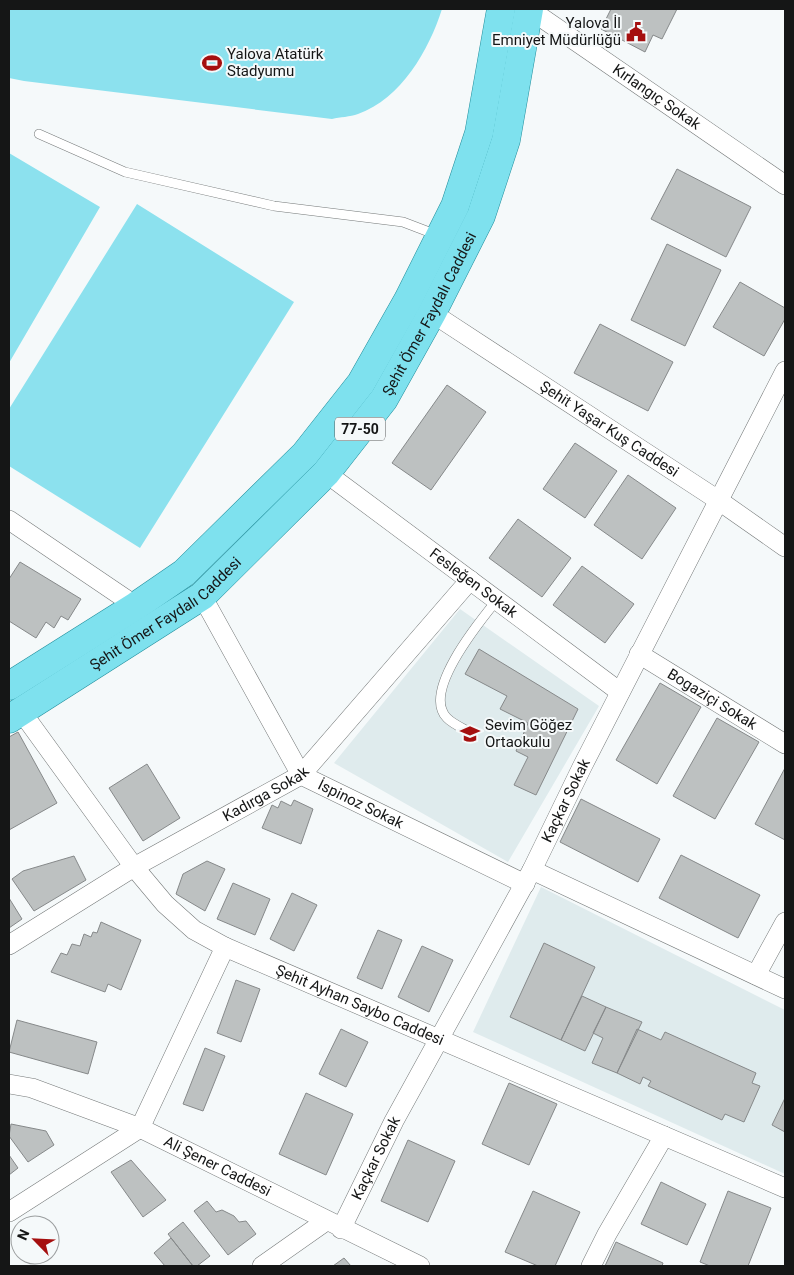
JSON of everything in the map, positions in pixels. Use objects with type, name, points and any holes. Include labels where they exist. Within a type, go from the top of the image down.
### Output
[{"type":"main road","name":"Şehit Ömer Faydalı Caddesi","points":[[9,686],[136,606],[184,573],[305,454],[361,383],[408,300],[455,206],[479,133],[501,9]]},
{"type":"main road","name":"Şehit Ömer Faydalı Caddesi","points":[[15,715],[202,596],[326,473],[384,398],[432,313],[481,216],[506,140],[529,9]]},
{"type":"main road","points":[[408,300],[432,313]]},
{"type":"street","name":"Kırlangıç Sokak","points":[[529,9],[785,186]]},
{"type":"street","name":"Şehit Yaşar Kuş Caddesi","points":[[432,313],[718,500],[785,547]]},
{"type":"street","name":"Kaçkar Sokak","points":[[334,1225],[394,1121],[528,877],[639,654],[785,371]]},
{"type":"street","name":"Fesleğen Sokak","points":[[326,473],[620,692]]},
{"type":"street","points":[[9,520],[136,606]]},
{"type":"street","name":"Kadırga Sokak","points":[[9,945],[134,867],[301,775],[470,580]]},
{"type":"street","name":"İspinoz Sokak","points":[[202,596],[301,775],[785,989]]},
{"type":"street","name":"Bogaziçi Sokak","points":[[639,654],[785,744]]},
{"type":"street","name":"Şehit Ayhan Saybo Caddesi","points":[[15,715],[165,904],[187,923],[225,947],[785,1188]]},
{"type":"street","points":[[756,975],[785,922]]},
{"type":"street","points":[[9,1212],[140,1128],[225,947]]},
{"type":"street","name":"Ali Şener Caddesi","points":[[9,1084],[32,1088],[140,1128],[420,1266]]},
{"type":"street","points":[[591,1266],[607,1234],[664,1136]]},
{"type":"street","points":[[262,1266],[334,1225]]},
{"type":"lane","points":[[39,134],[133,174],[274,206],[403,222],[440,236]]},
{"type":"lane","points":[[473,734],[446,717],[440,701],[446,673],[479,622],[497,600]]},
{"type":"shaded area","name":"Yalova Atatürk Stadyumu","points":[[9,9],[442,9],[421,56],[400,85],[373,107],[355,115],[332,119],[9,78]]},
{"type":"shaded area","points":[[9,153],[100,207],[9,363]]},
{"type":"shaded area","points":[[137,204],[294,302],[140,548],[9,466],[9,409]]},
{"type":"shaded area","name":"Sevim Göğez Ortaokulu","points":[[460,609],[599,706],[508,862],[334,763]]},
{"type":"shaded area","points":[[541,887],[785,1010],[785,1174],[473,1032]]},
{"type":"building","name":"Yalova İl Emniyet Müdürlüğü","points":[[611,9],[677,9],[662,39],[653,35],[645,52],[601,29]]},
{"type":"building","points":[[677,169],[751,207],[726,257],[651,219]]},
{"type":"building","points":[[667,244],[721,270],[685,346],[631,320]]},
{"type":"building","points":[[740,282],[785,308],[785,319],[764,356],[713,327]]},
{"type":"building","points":[[600,324],[673,362],[648,411],[574,373]]},
{"type":"building","points":[[447,385],[486,412],[431,490],[392,463]]},
{"type":"building","points":[[575,443],[617,471],[585,518],[543,489]]},
{"type":"building","points":[[628,475],[676,508],[642,559],[594,525]]},
{"type":"building","points":[[518,519],[571,558],[542,597],[489,558]]},
{"type":"building","points":[[20,562],[81,599],[68,620],[61,616],[54,628],[46,622],[36,638],[9,621],[9,579]]},
{"type":"building","points":[[582,566],[634,604],[605,643],[553,605]]},
{"type":"building","points":[[479,649],[578,709],[536,795],[514,785],[528,757],[516,751],[528,723],[500,709],[507,696],[465,674]]},
{"type":"building","points":[[660,683],[701,707],[657,784],[616,760]]},
{"type":"building","points":[[717,718],[759,742],[715,819],[673,796]]},
{"type":"building","points":[[18,732],[57,803],[9,830],[9,737]]},
{"type":"building","points":[[147,764],[180,818],[143,841],[109,788]]},
{"type":"building","points":[[785,768],[785,840],[755,824]]},
{"type":"building","points":[[581,799],[660,839],[638,882],[560,842]]},
{"type":"building","points":[[294,800],[313,809],[301,844],[262,828],[272,805],[278,808],[281,801],[291,806]]},
{"type":"building","points":[[681,855],[760,895],[738,938],[659,898]]},
{"type":"building","points":[[74,856],[86,880],[34,911],[12,879],[23,871]]},
{"type":"building","points":[[207,861],[225,869],[205,911],[176,894],[183,874]]},
{"type":"building","points":[[233,883],[270,899],[255,935],[217,919]]},
{"type":"building","points":[[292,893],[317,905],[294,951],[270,939]]},
{"type":"building","points":[[9,898],[22,919],[9,928]]},
{"type":"building","points":[[101,922],[141,940],[121,990],[108,984],[105,992],[51,972],[61,953],[67,955],[72,944],[80,946],[84,934],[91,937],[93,932],[97,933]]},
{"type":"building","points":[[378,930],[402,940],[382,989],[357,978]]},
{"type":"building","points":[[544,943],[595,967],[561,1040],[510,1017]]},
{"type":"building","points":[[422,946],[453,960],[429,1012],[398,997]]},
{"type":"building","points":[[236,980],[260,989],[241,1042],[217,1033]]},
{"type":"building","points":[[582,996],[606,1007],[585,1051],[561,1040]]},
{"type":"building","points":[[606,1007],[642,1022],[617,1073],[592,1063],[603,1038],[593,1033]]},
{"type":"building","points":[[17,1020],[97,1042],[88,1074],[9,1052]]},
{"type":"building","points":[[341,1029],[368,1042],[346,1087],[319,1074]]},
{"type":"building","points":[[637,1029],[661,1040],[665,1032],[756,1073],[752,1083],[760,1086],[744,1122],[725,1114],[722,1120],[648,1086],[651,1081],[643,1077],[640,1084],[617,1073]]},
{"type":"building","points":[[205,1048],[225,1056],[203,1111],[183,1104]]},
{"type":"building","points":[[509,1083],[557,1104],[529,1165],[482,1144]]},
{"type":"building","points":[[306,1093],[353,1114],[326,1175],[279,1154]]},
{"type":"building","points":[[785,1098],[785,1132],[772,1125]]},
{"type":"building","points":[[11,1124],[46,1131],[54,1145],[28,1162],[9,1136]]},
{"type":"building","points":[[408,1140],[455,1161],[428,1222],[381,1201]]},
{"type":"building","points":[[9,1155],[18,1168],[9,1175]]},
{"type":"building","points":[[131,1160],[166,1200],[143,1217],[111,1172]]},
{"type":"building","points":[[661,1182],[706,1204],[687,1245],[641,1224]]},
{"type":"building","points":[[533,1191],[580,1212],[555,1266],[538,1266],[505,1252]]},
{"type":"building","points":[[728,1191],[771,1208],[748,1266],[710,1266],[700,1262]]},
{"type":"building","points":[[207,1201],[216,1212],[222,1210],[234,1216],[239,1222],[246,1221],[256,1234],[228,1255],[194,1211]]},
{"type":"building","points":[[183,1222],[210,1256],[197,1266],[193,1266],[168,1234]]},
{"type":"building","points":[[171,1238],[193,1266],[165,1266],[154,1253]]},
{"type":"building","points":[[616,1242],[663,1263],[662,1266],[605,1266]]},
{"type":"building","points":[[344,1258],[351,1266],[333,1266]]},
{"type":"place","name":"Yalova İl Emniyet Müdürlüğü","points":[[636,32]]},
{"type":"place","name":"Yalova Atatürk Stadyumu","points":[[212,63]]},
{"type":"place","name":"Sevim Göğez Ortaokulu","points":[[470,734]]}]
